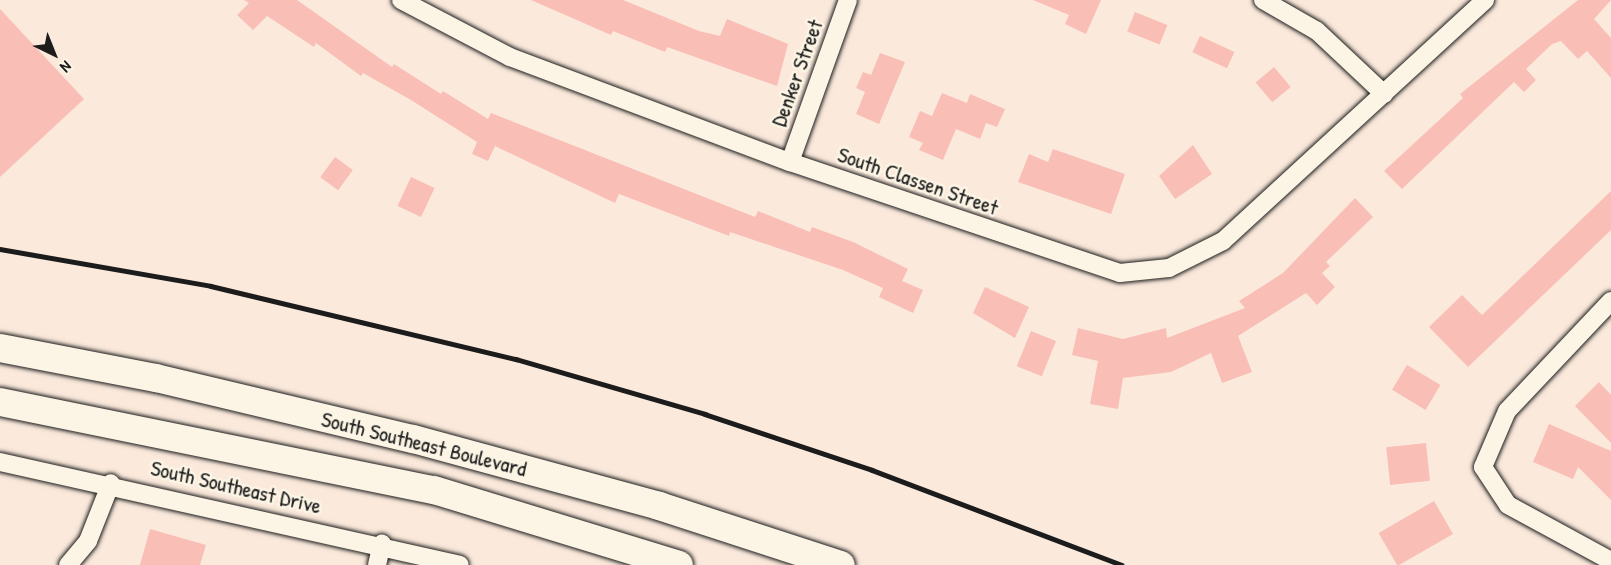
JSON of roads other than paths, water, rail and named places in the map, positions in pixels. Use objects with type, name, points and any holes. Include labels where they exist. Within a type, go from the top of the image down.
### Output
[{"type":"main road","name":"South Southeast Boulevard","points":[[0,348],[156,378],[413,439],[659,506],[797,558],[842,565]]},
{"type":"main road","name":"South Southeast Boulevard","points":[[0,402],[434,490],[679,565]]},
{"type":"street","name":"South Classen Street","points":[[401,0],[510,57],[790,162],[1098,269],[1144,273],[1169,268],[1222,241],[1485,0]]},
{"type":"street","name":"Denker Street","points":[[790,162],[848,0]]},
{"type":"street","points":[[1263,0],[1317,31],[1384,93]]},
{"type":"street","points":[[1611,301],[1507,411],[1483,467],[1508,505],[1611,561]]},
{"type":"street","name":"South Southeast Drive","points":[[0,462],[111,483],[382,544],[460,565]]},
{"type":"street","points":[[68,565],[88,541],[111,483]]},
{"type":"street","points":[[377,565],[382,544]]},
{"type":"railway","points":[[0,249],[211,286],[516,359],[705,414],[872,470],[1122,565]]}]
